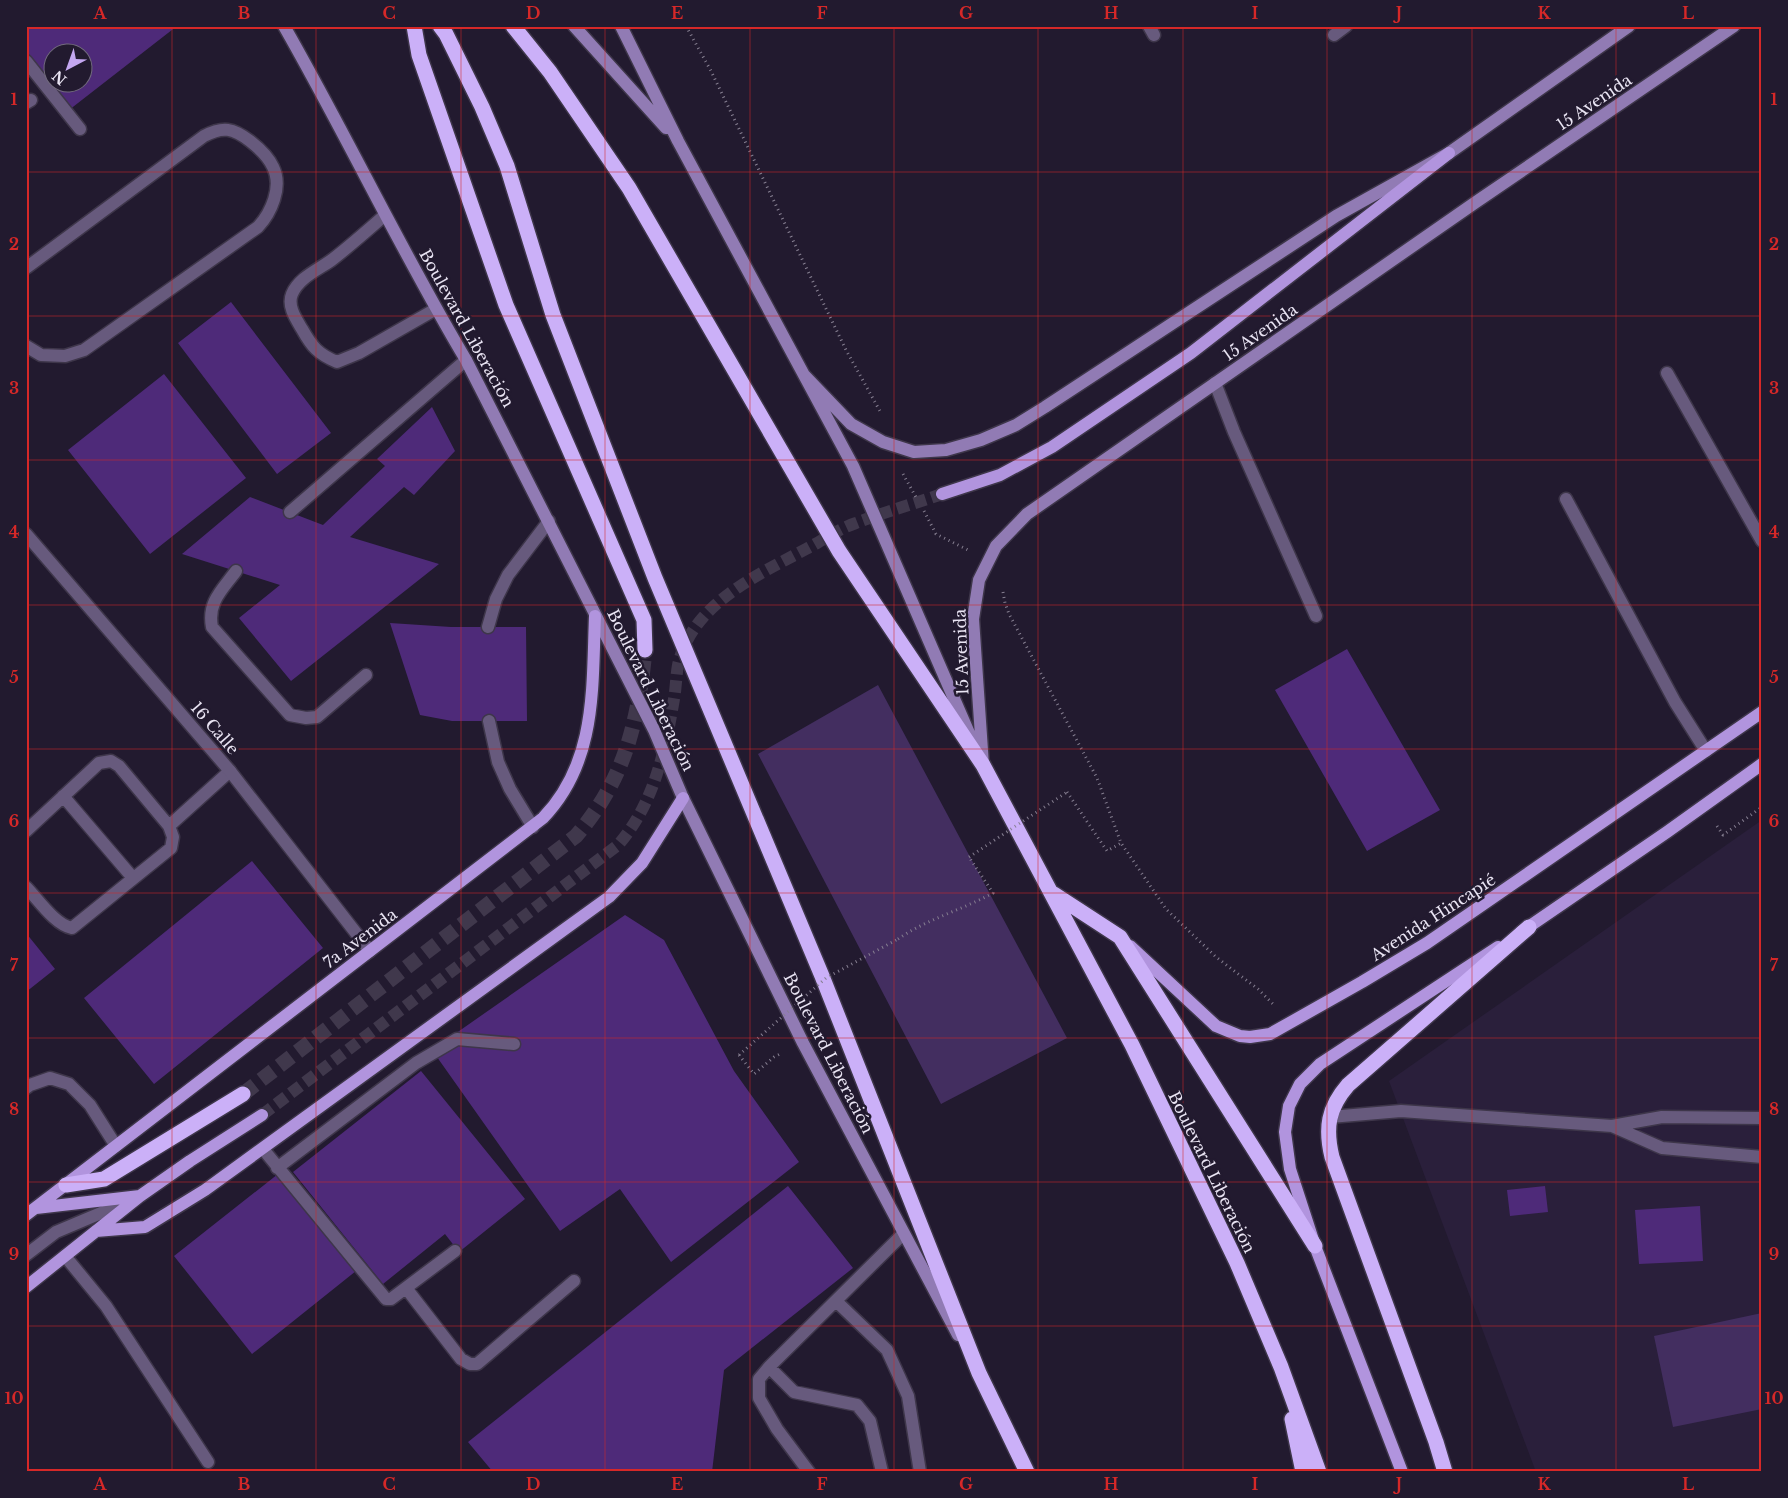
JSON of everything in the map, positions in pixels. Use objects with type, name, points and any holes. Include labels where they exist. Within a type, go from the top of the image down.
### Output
[{"type":"highway","points":[[414,26],[419,55],[506,305],[644,620],[645,650]]},
{"type":"highway","name":"Boulevard Liberación","points":[[440,26],[446,34],[482,107],[507,166],[552,315],[655,578],[822,976],[979,1373],[1027,1472]]},
{"type":"highway","name":"Boulevard Liberación","points":[[513,26],[550,72],[629,188],[839,551],[983,765],[1136,1054],[1237,1263],[1281,1367],[1319,1472]]},
{"type":"highway","points":[[1052,893],[1120,937],[1315,1246]]},
{"type":"highway","points":[[1445,1472],[1436,1442],[1332,1157],[1328,1128],[1330,1117],[1341,1093],[1357,1076],[1529,927]]},
{"type":"highway","points":[[66,1185],[104,1179],[243,1094]]},
{"type":"highway","points":[[1281,1367],[1303,1472]]},
{"type":"main road","name":"Boulevard Liberación","points":[[284,26],[436,309],[466,360],[654,730],[683,798],[803,1043],[903,1234],[979,1373]]},
{"type":"main road","points":[[290,26],[298,52]]},
{"type":"main road","points":[[574,26],[678,141]]},
{"type":"main road","name":"Boulevard Liberación","points":[[621,26],[678,141],[853,466],[983,765]]},
{"type":"main road","points":[[942,494],[1000,475],[1052,447],[1190,353],[1448,153],[1630,26]]},
{"type":"main road","name":"15 Avenida","points":[[983,765],[973,619],[979,580],[996,546],[1027,514],[1476,202],[1734,26]]},
{"type":"main road","points":[[804,375],[851,424],[883,442],[902,449],[914,452],[946,450],[981,440],[1016,425],[1336,216],[1448,153]]},
{"type":"main road","name":"7a Avenida","points":[[31,1212],[533,827],[552,809],[569,786],[588,728],[595,616]]},
{"type":"main road","name":"Avenida Hincapié","points":[[1120,937],[1216,1026],[1240,1036],[1270,1034],[1292,1023],[1427,942],[1762,712]]},
{"type":"main road","points":[[1402,1472],[1315,1246],[1290,1169],[1285,1132],[1289,1106],[1300,1084],[1320,1064],[1529,927],[1762,764]]},
{"type":"main road","points":[[96,1231],[145,1227],[205,1190],[609,897],[642,863],[683,798]]},
{"type":"main road","points":[[26,1287],[140,1196],[262,1115]]},
{"type":"main road","points":[[31,1212],[140,1196]]},
{"type":"street","points":[[1334,35],[1346,26]]},
{"type":"street","points":[[26,62],[80,129]]},
{"type":"street","points":[[26,268],[213,131],[223,129],[238,132],[263,152],[274,168],[276,187],[272,207],[267,218],[258,227],[84,350],[65,356],[41,356],[26,346]]},
{"type":"street","points":[[385,215],[332,260],[297,286],[292,295],[291,307],[294,316],[310,344],[321,355],[337,362],[359,353],[436,309]]},
{"type":"street","points":[[290,512],[466,360]]},
{"type":"street","points":[[1667,373],[1762,541]]},
{"type":"street","points":[[1214,383],[1316,616]]},
{"type":"street","points":[[1566,499],[1675,702],[1706,751]]},
{"type":"street","points":[[488,627],[496,599],[508,575],[549,522]]},
{"type":"street","name":"16 Calle","points":[[26,534],[230,771],[370,951]]},
{"type":"street","points":[[236,571],[215,599],[210,616],[212,627],[290,715],[306,718],[317,717],[366,675]]},
{"type":"street","points":[[489,721],[498,762],[510,789],[533,827]]},
{"type":"street","points":[[26,831],[99,763],[111,761],[119,766],[169,826],[173,837],[171,848],[72,928],[64,926],[57,920],[26,887]]},
{"type":"street","points":[[169,826],[230,771]]},
{"type":"street","points":[[64,796],[133,878]]},
{"type":"street","points":[[277,1168],[416,1063],[457,1039],[514,1044]]},
{"type":"street","points":[[26,1088],[50,1078],[69,1084],[90,1105],[116,1146]]},
{"type":"street","points":[[1330,1117],[1401,1111],[1612,1126],[1662,1117],[1762,1118]]},
{"type":"street","points":[[1612,1126],[1662,1148],[1762,1157]]},
{"type":"street","points":[[263,1149],[380,1295],[386,1299],[391,1299],[455,1251]]},
{"type":"street","points":[[26,1255],[56,1232],[140,1196]]},
{"type":"street","points":[[809,1472],[777,1428],[759,1398],[759,1379],[769,1366],[903,1234]]},
{"type":"street","points":[[65,1256],[106,1306],[208,1462]]},
{"type":"street","points":[[406,1288],[461,1359],[470,1364],[477,1364],[574,1281]]},
{"type":"street","points":[[836,1301],[887,1350],[908,1396],[920,1472]]},
{"type":"street","points":[[769,1366],[794,1392],[856,1405],[870,1421],[882,1472]]},
{"type":"path","points":[[686,26],[711,71],[846,350],[902,449],[898,464],[919,502]]},
{"type":"path","points":[[923,510],[936,534],[969,550]]},
{"type":"path","points":[[1004,587],[1005,603],[1009,614],[1097,778],[1121,843],[1166,909],[1216,957],[1258,989],[1292,1023]]},
{"type":"path","points":[[774,1057],[754,1074],[739,1055],[826,978],[898,939],[916,927],[968,906],[993,893],[969,857],[1067,792],[1107,851],[1121,843]]},
{"type":"path","points":[[1704,806],[1723,835],[1762,807]]},
{"type":"shaded area","points":[[878,685],[1067,1038],[941,1104],[758,754]]},
{"type":"shaded area","points":[[1762,820],[1762,1472],[1536,1472],[1389,1081]]},
{"type":"shaded area","points":[[1762,1313],[1762,1409],[1673,1427],[1654,1336]]},
{"type":"building","points":[[26,26],[177,26],[69,110],[55,92],[92,92],[92,42],[42,42],[42,75],[26,54]]},
{"type":"building","points":[[231,302],[331,433],[277,474],[178,343]]},
{"type":"building","points":[[164,374],[246,478],[150,554],[68,450]]},
{"type":"building","points":[[432,407],[455,451],[414,495],[404,487],[350,537],[439,564],[291,681],[239,618],[280,585],[182,554],[250,497],[323,525],[385,466],[377,459]]},
{"type":"building","points":[[390,623],[451,627],[526,627],[527,721],[452,721],[420,715]]},
{"type":"building","points":[[1347,649],[1440,810],[1367,851],[1275,690]]},
{"type":"building","points":[[252,861],[323,948],[154,1084],[84,998]]},
{"type":"building","points":[[625,915],[664,940],[734,1071],[799,1162],[671,1262],[620,1189],[560,1231],[432,1050]]},
{"type":"building","points":[[26,933],[55,969],[26,992]]},
{"type":"building","points":[[421,1071],[525,1199],[459,1252],[445,1234],[383,1284],[293,1172]]},
{"type":"building","points":[[278,1174],[356,1271],[252,1354],[174,1256]]},
{"type":"building","points":[[788,1186],[853,1268],[724,1370],[712,1472],[493,1472],[468,1442]]},
{"type":"building","points":[[1545,1186],[1548,1212],[1510,1216],[1507,1190]]},
{"type":"building","points":[[1700,1206],[1703,1261],[1639,1264],[1635,1210]]},
{"type":"tunnel","points":[[262,1115],[618,845],[641,812],[656,776],[667,738],[675,695],[678,665],[685,644],[697,625],[711,609],[747,581],[843,528],[942,494]]},
{"type":"tunnel","points":[[243,1094],[576,836],[593,815],[618,771],[633,726],[645,650]]}]
